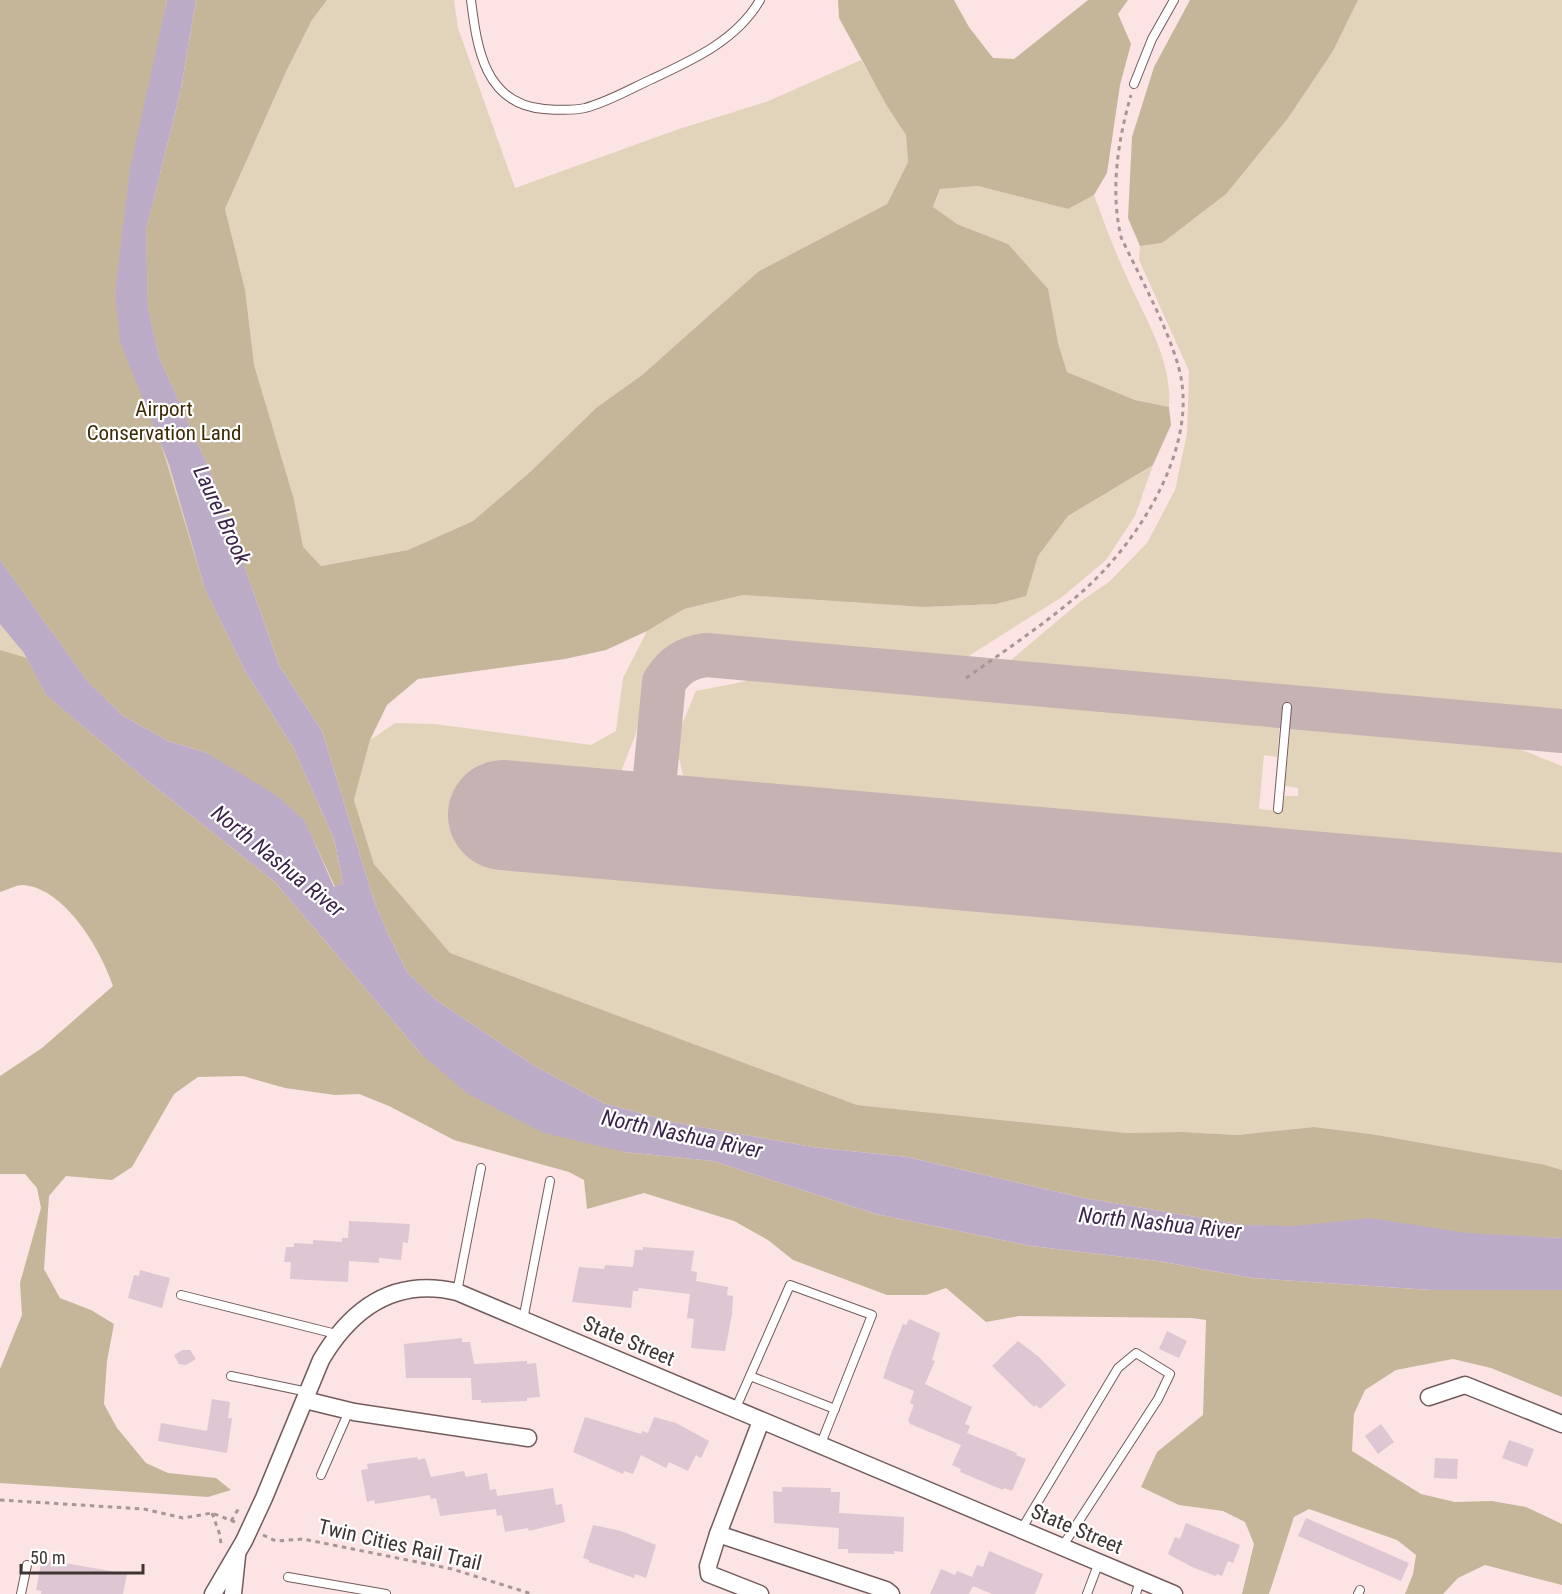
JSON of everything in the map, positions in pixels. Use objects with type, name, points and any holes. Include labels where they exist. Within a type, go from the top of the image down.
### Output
[{"type":"street","name":"State Street","points":[[213,1594],[238,1551],[264,1498],[321,1360],[336,1334],[351,1318],[387,1296],[412,1289],[436,1287],[457,1292],[1099,1562],[1138,1587],[1174,1594]]},
{"type":"street","points":[[1430,1397],[1465,1385],[1562,1424]]},
{"type":"street","points":[[306,1396],[349,1411],[528,1438]]},
{"type":"street","points":[[760,1594],[709,1574],[708,1566],[761,1421]]},
{"type":"street","points":[[718,1534],[886,1590],[891,1594]]},
{"type":"street","points":[[233,1594],[238,1551]]},
{"type":"lane","points":[[471,0],[475,35],[483,63],[494,84],[509,98],[525,108],[556,110],[584,108],[680,66],[731,35],[743,25],[760,0]]},
{"type":"lane","points":[[1134,84],[1152,39],[1174,0]]},
{"type":"lane","points":[[1278,809],[1287,707]]},
{"type":"lane","points":[[457,1292],[481,1168]]},
{"type":"lane","points":[[523,1321],[550,1181]]},
{"type":"lane","points":[[735,1410],[790,1284],[872,1315],[820,1446]]},
{"type":"lane","points":[[182,1295],[336,1334]]},
{"type":"lane","points":[[1021,1530],[1118,1368],[1136,1353],[1170,1374],[1158,1399],[1062,1547]]},
{"type":"lane","points":[[231,1376],[306,1396]]},
{"type":"lane","points":[[750,1376],[835,1409]]},
{"type":"lane","points":[[321,1475],[349,1411]]},
{"type":"lane","points":[[1088,1594],[1099,1562]]},
{"type":"lane","points":[[21,1594],[27,1565]]},
{"type":"lane","points":[[288,1577],[345,1591],[384,1594]]},
{"type":"path","points":[[966,678],[1045,623],[1109,564],[1154,500],[1169,472],[1181,432],[1185,408],[1178,366],[1121,237],[1117,218],[1115,187],[1118,155],[1124,117],[1134,84]]},
{"type":"path","points":[[0,1500],[144,1509],[183,1518],[212,1513],[231,1521],[239,1508]]},
{"type":"path","points":[[212,1513],[221,1545]]},
{"type":"path","name":"Twin Cities Rail Trail","points":[[260,1534],[276,1541],[303,1539],[452,1569],[532,1594]]},
{"type":"green space","name":"Airport Conservation Land","points":[[0,0],[235,253],[225,209],[285,74],[312,20],[327,0],[454,0],[458,28],[515,188],[679,129],[766,102],[861,60],[906,135],[908,162],[887,204],[759,271],[642,375],[596,408],[530,472],[473,521],[408,550],[321,566],[303,548],[0,784]]},
{"type":"green space","points":[[1358,0],[1562,0],[1562,717],[1004,666],[1081,601],[1109,582],[1147,543],[1175,490],[1187,433],[1189,371],[1139,260],[1140,246],[1162,243],[1333,51]]},
{"type":"green space","points":[[978,186],[1068,209],[1094,195],[1116,254],[1162,355],[1169,389],[1169,407],[1135,400],[1067,372],[1058,343],[1008,244],[957,224],[933,208],[940,189]]},
{"type":"green space","points":[[1153,465],[1135,516],[1106,560],[1062,597],[956,664],[703,640],[678,646],[652,674],[635,736],[615,787],[502,778],[498,852],[1562,946],[1562,1170],[1371,1134],[1314,1127],[1237,1135],[1182,1132],[1126,1133],[857,1105],[449,953],[374,864],[354,800],[370,740],[395,723],[435,724],[591,745],[616,731],[623,678],[647,631],[684,609],[743,595],[924,607],[996,604],[1025,596],[1038,556],[1068,516]]},
{"type":"green space","points":[[752,680],[888,685],[1280,720],[1277,757],[1264,755],[1259,809],[1282,811],[1285,796],[1298,796],[1298,788],[1285,786],[1291,721],[1370,727],[1512,746],[1562,766],[1562,859],[1558,870],[687,793],[675,741],[696,691]]},
{"type":"shaded area","points":[[0,0],[167,0],[134,168],[115,293],[205,589],[245,671],[293,747],[334,839],[343,883],[335,887],[305,822],[207,753],[168,741],[122,715],[88,682],[0,560]]},
{"type":"shaded area","points":[[196,0],[327,0],[312,20],[285,74],[225,209],[245,290],[254,365],[294,500],[303,547],[321,566],[408,550],[473,521],[530,472],[596,408],[642,375],[759,271],[887,204],[908,162],[906,135],[887,106],[839,18],[838,0],[954,0],[969,27],[993,58],[1014,59],[1088,0],[1128,0],[1118,14],[1131,44],[1120,85],[1107,173],[1094,195],[1068,209],[978,186],[940,189],[933,207],[957,224],[1008,244],[1048,289],[1058,343],[1067,372],[1135,400],[1169,407],[1171,425],[1153,465],[1068,516],[1038,556],[1026,596],[996,604],[924,607],[743,595],[684,609],[647,631],[606,650],[565,659],[418,679],[387,705],[370,740],[354,800],[374,864],[450,953],[857,1105],[1126,1133],[1182,1132],[1237,1135],[1314,1127],[1371,1134],[1545,1165],[1562,1170],[1562,1238],[1243,1225],[1084,1198],[907,1157],[812,1147],[673,1122],[603,1103],[533,1065],[436,1000],[407,972],[389,936],[374,901],[322,731],[279,665],[214,480],[159,357],[148,308],[146,230],[181,89]]},
{"type":"shaded area","points":[[1190,0],[1358,0],[1333,51],[1288,118],[1226,194],[1162,243],[1140,246],[1128,218],[1132,137],[1154,67]]},
{"type":"shaded area","points":[[0,650],[27,658],[46,695],[144,778],[275,882],[422,1055],[624,1152],[713,1161],[876,1214],[1031,1246],[1158,1261],[1252,1278],[1431,1290],[1562,1290],[1562,1397],[1491,1368],[1453,1359],[1396,1370],[1365,1390],[1354,1414],[1352,1451],[1421,1494],[1455,1502],[1492,1501],[1526,1507],[1562,1524],[1562,1585],[1485,1565],[1458,1578],[1443,1594],[1405,1594],[1413,1574],[1416,1555],[1397,1540],[1309,1509],[1294,1517],[1269,1594],[1242,1594],[1254,1544],[1245,1522],[1223,1511],[1179,1505],[1141,1487],[1157,1452],[1203,1415],[1206,1320],[1019,1316],[986,1322],[946,1288],[926,1295],[887,1295],[793,1260],[768,1240],[734,1221],[644,1193],[587,1209],[584,1180],[569,1172],[454,1140],[389,1106],[359,1094],[335,1095],[285,1088],[243,1076],[198,1077],[174,1094],[132,1167],[112,1180],[66,1176],[49,1196],[44,1269],[60,1298],[91,1310],[114,1324],[107,1361],[104,1404],[117,1428],[146,1463],[168,1473],[216,1478],[231,1490],[208,1497],[0,1483],[0,1369],[22,1315],[20,1283],[41,1208],[37,1188],[25,1174],[0,1174],[0,1076],[42,1048],[113,986],[100,955],[90,939],[67,909],[53,897],[38,889],[23,885],[0,892]]},
{"type":"water","points":[[167,0],[196,0],[181,89],[146,230],[148,308],[159,357],[214,480],[279,665],[322,731],[374,901],[389,936],[407,972],[436,1000],[533,1065],[603,1103],[673,1122],[812,1147],[907,1157],[1084,1198],[1243,1225],[1295,1226],[1370,1218],[1467,1233],[1562,1238],[1562,1290],[1431,1290],[1252,1278],[1158,1261],[1031,1246],[876,1214],[713,1161],[624,1152],[541,1132],[467,1093],[422,1055],[275,882],[144,778],[46,695],[24,653],[0,624],[0,560],[88,682],[122,715],[168,741],[207,753],[276,795],[305,821],[334,887],[343,883],[334,839],[293,747],[245,671],[205,589],[169,464],[120,342],[115,293],[130,169]]},
{"type":"building","points":[[349,1221],[410,1224],[408,1243],[403,1242],[401,1260],[379,1258],[379,1263],[349,1261],[348,1282],[290,1279],[291,1262],[284,1262],[286,1247],[294,1247],[294,1243],[313,1244],[313,1240],[342,1242],[342,1238],[348,1238]]},
{"type":"building","points":[[643,1247],[694,1251],[691,1271],[697,1272],[696,1281],[728,1287],[727,1295],[733,1296],[725,1351],[691,1348],[694,1319],[687,1318],[690,1294],[639,1288],[638,1291],[633,1291],[631,1308],[572,1302],[579,1267],[604,1269],[605,1265],[633,1267],[635,1250],[643,1250]]},
{"type":"building","points":[[140,1270],[170,1278],[162,1308],[128,1298],[134,1275],[139,1276]]},
{"type":"building","points":[[909,1319],[940,1333],[932,1360],[935,1361],[925,1384],[972,1407],[965,1424],[970,1426],[967,1433],[1017,1453],[1016,1455],[1026,1459],[1012,1491],[1004,1488],[1003,1490],[960,1472],[961,1469],[952,1465],[961,1445],[910,1424],[908,1420],[914,1405],[910,1403],[914,1391],[883,1378],[903,1324],[906,1325]]},
{"type":"building","points":[[1167,1331],[1187,1341],[1179,1358],[1159,1349]]},
{"type":"building","points":[[462,1338],[462,1342],[470,1342],[474,1364],[527,1361],[527,1364],[536,1363],[540,1397],[527,1398],[527,1401],[481,1403],[481,1400],[472,1400],[471,1378],[406,1378],[404,1344]]},
{"type":"building","points":[[1018,1341],[1040,1358],[1066,1385],[1040,1409],[1036,1405],[1034,1407],[992,1366]]},
{"type":"building","points":[[183,1350],[190,1350],[196,1359],[186,1365],[179,1364],[174,1355]]},
{"type":"building","points":[[212,1399],[230,1402],[228,1418],[232,1418],[227,1453],[158,1441],[161,1423],[207,1431]]},
{"type":"building","points":[[585,1417],[641,1434],[642,1431],[648,1433],[654,1417],[676,1423],[709,1441],[701,1458],[696,1455],[688,1471],[669,1462],[666,1468],[641,1455],[633,1474],[624,1471],[623,1474],[573,1452]]},
{"type":"building","points":[[1381,1424],[1394,1442],[1378,1454],[1365,1436]]},
{"type":"building","points":[[1509,1440],[1534,1449],[1527,1467],[1502,1458]]},
{"type":"building","points":[[417,1457],[418,1460],[425,1458],[431,1477],[464,1471],[466,1477],[487,1473],[490,1490],[496,1489],[497,1496],[553,1488],[556,1505],[562,1504],[565,1522],[529,1531],[528,1528],[505,1532],[502,1515],[497,1516],[496,1509],[440,1516],[436,1498],[431,1499],[430,1495],[375,1504],[374,1500],[367,1502],[361,1470],[368,1469],[367,1464]]},
{"type":"building","points":[[1435,1458],[1458,1459],[1457,1479],[1434,1478]]},
{"type":"building","points":[[782,1487],[831,1488],[831,1492],[840,1492],[839,1513],[904,1517],[903,1552],[894,1551],[894,1554],[848,1553],[848,1549],[838,1549],[839,1528],[774,1523],[773,1491],[782,1492]]},
{"type":"building","points":[[1306,1518],[1409,1563],[1401,1581],[1298,1536]]},
{"type":"building","points":[[1186,1523],[1240,1545],[1233,1563],[1228,1561],[1222,1576],[1192,1567],[1168,1554],[1175,1537],[1180,1539]]},
{"type":"building","points":[[593,1525],[621,1531],[656,1545],[646,1578],[635,1574],[634,1578],[583,1558]]},
{"type":"building","points":[[989,1551],[1043,1574],[1035,1594],[992,1594],[973,1586],[969,1594],[930,1594],[941,1569],[955,1575],[957,1571],[972,1577],[977,1565],[983,1567]]},
{"type":"building","points":[[42,1559],[127,1574],[123,1594],[41,1594],[42,1591],[36,1590]]},
{"type":"taxiway","points":[[650,828],[664,682],[682,663],[706,655],[1562,731]]},
{"type":"taxiway","points":[[1542,906],[1562,903]]},
{"type":"runway","points":[[503,815],[1562,908]]},
{"type":"water label","name":"Laurel Brook","points":[[222,515]]},
{"type":"water label","name":"North Nashua River","points":[[278,861]]},
{"type":"water label","name":"North Nashua River","points":[[682,1134]]},
{"type":"water label","name":"North Nashua River","points":[[1160,1223]]}]
